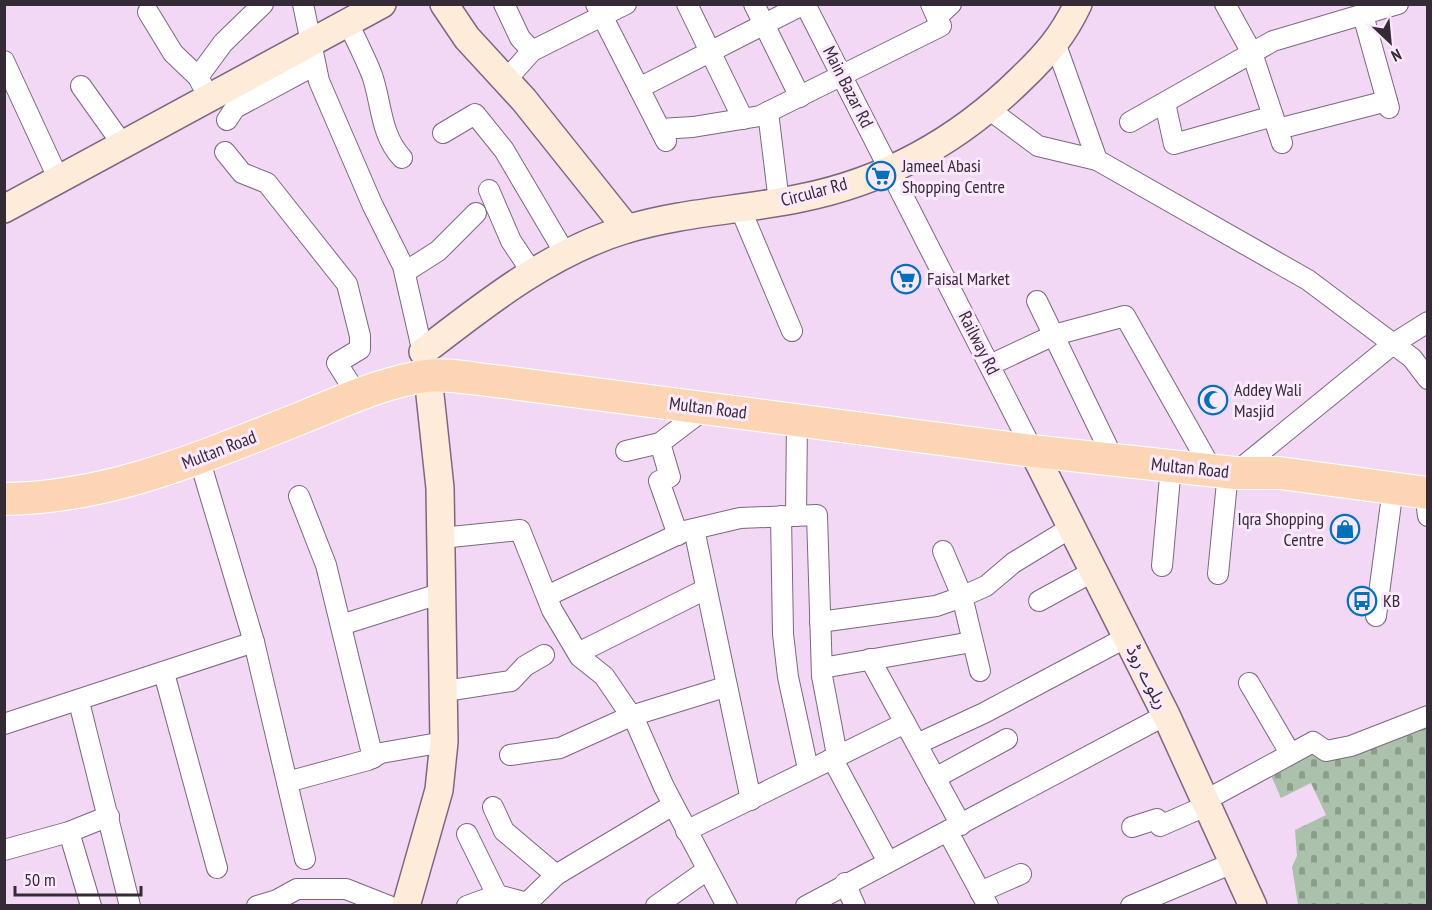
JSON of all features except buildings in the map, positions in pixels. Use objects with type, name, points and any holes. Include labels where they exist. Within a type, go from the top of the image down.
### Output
[{"type":"main road","name":"Multan Road","points":[[4,499],[25,499],[125,484],[199,458],[357,395],[425,364],[504,382],[1034,451],[1225,472],[1280,473],[1392,488],[1427,501]]},
{"type":"street","points":[[204,88],[223,43],[263,4]]},
{"type":"street","points":[[303,4],[319,81],[405,272],[425,364],[440,488],[445,691],[444,742],[440,790],[406,906]]},
{"type":"street","points":[[444,4],[467,38],[506,80],[627,229]]},
{"type":"street","points":[[504,4],[520,38],[532,51]]},
{"type":"street","points":[[506,80],[532,51],[599,11],[626,4]]},
{"type":"street","points":[[687,4],[744,119]]},
{"type":"street","points":[[754,4],[800,97]]},
{"type":"street","points":[[639,88],[805,4]]},
{"type":"street","name":"Main Bazar Rd","points":[[805,4],[891,170]]},
{"type":"street","name":"Circular Rd","points":[[425,364],[502,291],[566,255],[627,229],[804,198],[891,170],[930,151],[990,110],[1056,45],[1078,4]]},
{"type":"street","points":[[1225,4],[1252,53],[1278,129]]},
{"type":"street","points":[[1130,122],[1273,41],[1398,4]]},
{"type":"street","points":[[599,11],[663,136],[768,112],[843,77],[941,26],[939,9]]},
{"type":"street","points":[[227,120],[235,108],[312,54],[366,11]]},
{"type":"street","points":[[366,11],[371,73],[383,128],[391,146],[402,158]]},
{"type":"street","points":[[148,12],[173,53],[204,88]]},
{"type":"street","points":[[1165,103],[1174,144],[1278,129],[1388,105],[1364,15]]},
{"type":"street","points":[[1056,45],[1097,160]]},
{"type":"street","points":[[4,209],[123,145],[204,88],[312,54]]},
{"type":"street","points":[[4,61],[59,180]]},
{"type":"street","points":[[81,86],[123,145]]},
{"type":"street","points":[[990,110],[1038,146],[1097,160],[1308,280],[1412,358],[1428,379]]},
{"type":"street","points":[[768,112],[779,202]]},
{"type":"street","points":[[443,133],[474,114],[504,150],[566,255]]},
{"type":"street","points":[[225,152],[243,173],[267,183],[347,284],[360,336],[360,349],[337,363],[357,395]]},
{"type":"street","name":"Railway Rd","points":[[891,170],[1034,451]]},
{"type":"street","points":[[489,190],[511,241],[533,274]]},
{"type":"street","points":[[740,208],[792,331]]},
{"type":"street","points":[[405,272],[438,251],[476,213]]},
{"type":"street","points":[[1037,301],[1114,460]]},
{"type":"street","points":[[990,365],[1054,335],[1125,316],[1225,472],[1218,574]]},
{"type":"street","points":[[1225,472],[1393,344],[1428,322]]},
{"type":"street","points":[[626,451],[660,443],[706,408]]},
{"type":"street","points":[[797,419],[783,634],[788,677],[808,769]]},
{"type":"street","points":[[660,443],[670,477],[659,481],[686,532],[706,590],[751,800]]},
{"type":"street","name":"ریلوے روڈ","points":[[1034,451],[1166,715],[1235,862],[1253,906]]},
{"type":"street","points":[[199,458],[254,642],[305,859]]},
{"type":"street","points":[[1162,566],[1171,466]]},
{"type":"street","points":[[1376,616],[1392,488]]},
{"type":"street","points":[[299,496],[326,566],[373,758]]},
{"type":"street","points":[[547,596],[686,532],[740,518],[817,515],[822,668],[834,756],[888,862]]},
{"type":"street","points":[[820,622],[936,606],[986,586],[1013,563],[1071,527]]},
{"type":"street","points":[[441,538],[520,530],[552,610],[578,652],[604,676],[631,716],[686,831],[727,906]]},
{"type":"street","points":[[942,551],[962,596],[980,671]]},
{"type":"street","points":[[1039,601],[1094,571]]},
{"type":"street","points":[[578,652],[706,590]]},
{"type":"street","points":[[341,625],[442,593]]},
{"type":"street","points":[[917,744],[984,713],[1127,637]]},
{"type":"street","points":[[4,724],[79,702],[254,642]]},
{"type":"street","points":[[822,668],[972,642]]},
{"type":"street","points":[[445,691],[511,681],[525,666],[544,655]]},
{"type":"street","points":[[870,659],[935,778],[984,899],[1021,874]]},
{"type":"street","points":[[164,673],[216,868]]},
{"type":"street","points":[[1249,682],[1290,753]]},
{"type":"street","points":[[510,755],[560,748],[631,716],[725,687]]},
{"type":"street","points":[[79,702],[130,906]]},
{"type":"street","points":[[806,906],[845,883],[954,828],[1166,715]]},
{"type":"street","points":[[1132,827],[1157,819],[1160,826],[1313,742],[1326,751],[1351,746],[1428,716]]},
{"type":"street","points":[[686,831],[834,756],[905,723]]},
{"type":"street","points":[[935,778],[1007,740]]},
{"type":"street","points":[[287,782],[373,758],[381,753],[444,742]]},
{"type":"street","points":[[466,906],[496,895],[527,903],[556,875],[673,805]]},
{"type":"street","points":[[492,807],[504,831],[556,875]]},
{"type":"street","points":[[4,850],[69,832],[109,816]]},
{"type":"street","points":[[69,832],[91,906]]},
{"type":"street","points":[[467,834],[496,895]]},
{"type":"street","points":[[1131,906],[1235,862]]},
{"type":"street","points":[[656,906],[707,870]]},
{"type":"street","points":[[845,883],[855,906]]},
{"type":"street","points":[[256,906],[277,900],[297,889],[346,889],[389,906]]},
{"type":"green space","points":[[1427,725],[1427,905],[1298,905],[1292,867],[1297,856],[1295,830],[1326,815],[1311,783],[1281,798],[1269,771],[1309,750]]},
{"type":"place","name":"Jameel Abasi Shopping Centre","points":[[881,176]]},
{"type":"place","name":"Faisal Market","points":[[906,279]]},
{"type":"place","name":"Addey Wali Masjid","points":[[1213,400]]},
{"type":"place","name":"Iqra Shopping Centre","points":[[1345,529]]},
{"type":"place","name":"KB","points":[[1362,601]]}]
